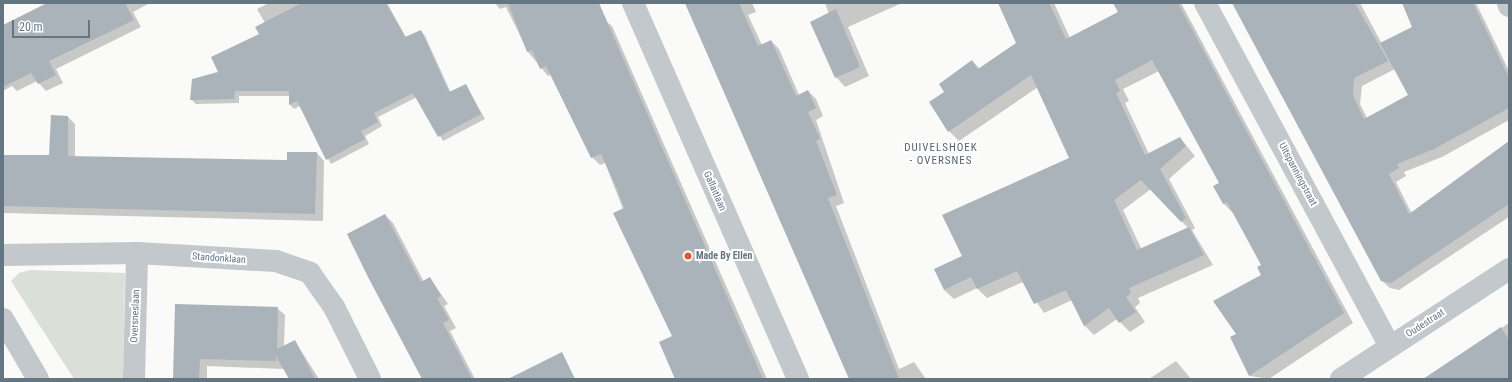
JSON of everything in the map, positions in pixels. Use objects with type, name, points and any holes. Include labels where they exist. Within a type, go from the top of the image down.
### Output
[{"type":"street","name":"Gallaitlaan","points":[[633,3],[798,379]]},
{"type":"street","name":"Uitspanningstraat","points":[[1205,3],[1390,346]]},
{"type":"street","name":"Standonklaan","points":[[3,255],[137,252],[276,261],[310,273],[334,307],[370,379]]},
{"type":"street","name":"Oversneslaan","points":[[134,379],[137,252]]},
{"type":"street","name":"Oudestraat","points":[[1341,379],[1509,268]]},
{"type":"street","points":[[3,319],[38,379]]},
{"type":"shaded area","points":[[30,270],[125,273],[123,379],[74,379],[11,281],[19,273]]},
{"type":"building","points":[[47,3],[125,3],[134,20],[49,61],[56,75],[38,84],[31,73],[3,87],[3,25]]},
{"type":"building","points":[[302,3],[386,3],[405,37],[421,30],[449,92],[466,84],[481,114],[438,137],[413,93],[374,113],[378,122],[361,131],[365,139],[326,160],[297,101],[289,105],[289,91],[235,91],[234,99],[190,100],[192,79],[218,72],[211,57],[259,34],[255,27]]},
{"type":"building","points":[[508,3],[599,3],[763,379],[675,379],[659,342],[672,336],[613,213],[624,208],[617,189],[601,154],[591,158],[546,66],[540,69],[532,50],[527,52]]},
{"type":"building","points":[[685,3],[739,3],[758,46],[771,40],[796,96],[808,90],[816,108],[808,112],[820,139],[816,141],[837,195],[828,198],[899,379],[849,379]]},
{"type":"building","points":[[998,3],[1049,3],[1066,39],[1118,12],[1113,3],[1178,3],[1344,313],[1249,376],[1230,337],[1236,334],[1213,301],[1261,275],[1257,267],[1261,265],[1227,202],[1223,204],[1213,186],[1219,183],[1152,60],[1115,80],[1120,91],[1116,93],[1145,155],[1180,137],[1186,146],[1160,169],[1186,218],[1181,222],[1141,180],[1114,200],[1137,250],[1189,227],[1204,255],[1129,288],[1131,293],[1126,297],[1136,312],[1119,323],[1109,308],[1084,326],[1066,290],[1034,304],[1017,271],[977,289],[971,277],[944,290],[934,269],[962,256],[942,215],[1069,158],[1031,75],[948,132],[929,102],[944,92],[939,84],[972,60],[978,69],[1016,43]]},
{"type":"building","points":[[1232,3],[1355,3],[1388,61],[1354,78],[1353,95],[1364,119],[1408,95],[1380,43],[1412,27],[1402,3],[1473,3],[1509,78],[1509,108],[1434,149],[1397,164],[1399,168],[1389,174],[1409,214],[1509,141],[1509,204],[1391,283],[1381,281]]},
{"type":"building","points":[[836,9],[860,67],[835,78],[810,22]]},
{"type":"building","points":[[51,115],[68,116],[68,156],[287,160],[287,152],[317,152],[315,214],[3,206],[3,155],[49,155]]},
{"type":"building","points":[[385,214],[421,282],[430,277],[441,296],[437,298],[449,320],[443,323],[472,379],[422,379],[368,277],[347,234]]},
{"type":"building","points":[[175,304],[278,307],[277,349],[295,340],[315,379],[289,379],[276,356],[276,361],[200,359],[199,379],[173,379]]},
{"type":"building","points":[[1501,327],[1509,340],[1509,379],[1423,379]]},
{"type":"building","points":[[562,352],[575,379],[508,379]]},
{"type":"place","name":"Made By Ellen","points":[[688,256]]},
{"type":"district","name":"DUIVELSHOEK - OVERSNES","points":[[941,155]]}]
